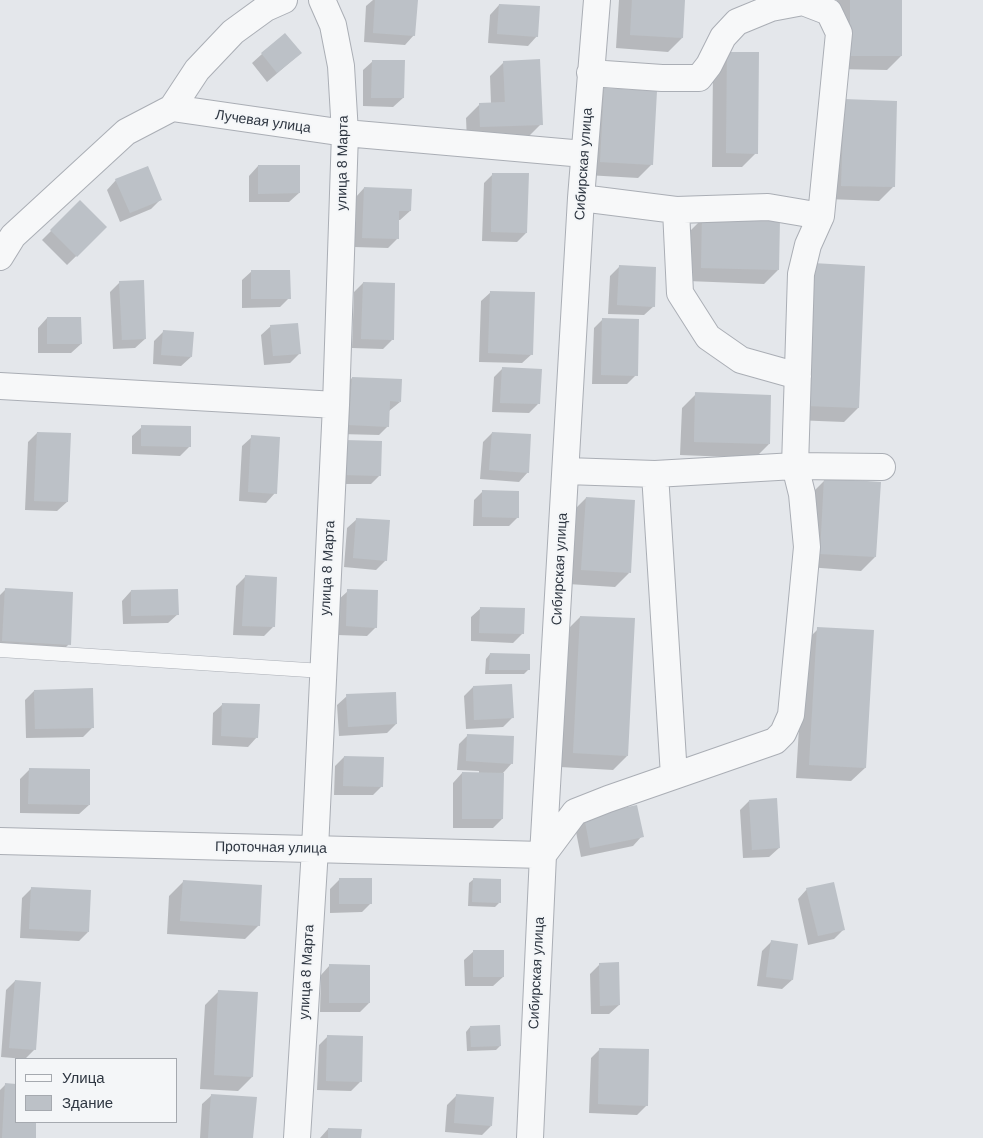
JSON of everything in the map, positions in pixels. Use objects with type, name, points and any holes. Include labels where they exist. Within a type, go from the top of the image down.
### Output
[{"type":"street","points":[[0,257],[13,236],[126,132],[172,108],[197,70],[233,32],[266,8],[284,0]]},
{"type":"street","name":"улица 8 Марта","points":[[297,1138],[315,849],[336,405],[345,133],[342,66],[333,25],[322,0]]},
{"type":"street","name":"Сибирская улица","points":[[530,1138],[543,855],[581,198],[596,0]]},
{"type":"street","points":[[543,855],[575,812],[775,741],[783,733],[791,715],[806,548],[802,494],[795,466],[801,274],[808,245],[821,216],[839,33],[829,12],[803,2],[771,8],[737,22],[723,37],[709,65],[699,78],[662,78],[590,73]]},
{"type":"street","name":"Лучевая улица","points":[[172,108],[345,133],[584,154]]},
{"type":"street","points":[[581,198],[676,210],[768,207],[821,216]]},
{"type":"street","points":[[676,210],[680,294],[708,337],[741,360],[798,376]]},
{"type":"street","points":[[0,386],[336,405]]},
{"type":"street","points":[[566,471],[655,474],[795,466],[882,467]]},
{"type":"street","points":[[655,474],[674,776]]},
{"type":"street","name":"Проточная улица","points":[[0,841],[543,855]]},
{"type":"lane","points":[[0,650],[323,672]]},
{"type":"building","points":[[375,0],[418,0],[415,36],[373,33]]},
{"type":"building","points":[[632,0],[685,0],[683,38],[630,35]]},
{"type":"building","points":[[850,0],[902,0],[902,56],[850,56]]},
{"type":"building","points":[[499,4],[540,6],[538,37],[497,34]]},
{"type":"building","points":[[285,33],[302,53],[277,73],[261,53]]},
{"type":"building","points":[[727,52],[759,52],[758,154],[726,153]]},
{"type":"building","points":[[540,59],[543,125],[480,127],[479,103],[505,102],[503,61]]},
{"type":"building","points":[[372,60],[405,60],[404,98],[371,98]]},
{"type":"building","points":[[604,88],[657,91],[653,165],[600,162]]},
{"type":"building","points":[[844,99],[897,101],[895,187],[841,186]]},
{"type":"building","points":[[258,165],[300,165],[300,193],[258,194]]},
{"type":"building","points":[[148,166],[162,200],[130,213],[115,179]]},
{"type":"building","points":[[492,173],[529,173],[527,233],[491,232]]},
{"type":"building","points":[[364,187],[412,189],[411,211],[399,211],[399,239],[362,238]]},
{"type":"building","points":[[80,200],[107,227],[77,257],[50,230]]},
{"type":"building","points":[[702,217],[780,220],[779,270],[701,268]]},
{"type":"building","points":[[813,263],[865,266],[859,408],[807,406]]},
{"type":"building","points":[[619,265],[656,267],[655,307],[617,305]]},
{"type":"building","points":[[251,270],[290,270],[291,299],[251,299]]},
{"type":"building","points":[[144,280],[146,339],[122,340],[119,281]]},
{"type":"building","points":[[363,282],[395,283],[394,340],[361,339]]},
{"type":"building","points":[[490,291],[535,292],[533,355],[488,353]]},
{"type":"building","points":[[47,317],[81,317],[82,344],[47,344]]},
{"type":"building","points":[[602,318],[639,319],[638,376],[601,375]]},
{"type":"building","points":[[298,323],[301,354],[273,356],[270,325]]},
{"type":"building","points":[[163,330],[194,332],[192,357],[161,355]]},
{"type":"building","points":[[502,367],[542,369],[540,404],[500,403]]},
{"type":"building","points":[[352,377],[402,379],[401,402],[390,401],[389,427],[349,425]]},
{"type":"building","points":[[695,392],[771,395],[770,444],[694,442]]},
{"type":"building","points":[[141,425],[191,426],[191,447],[141,446]]},
{"type":"building","points":[[37,432],[71,433],[68,502],[34,501]]},
{"type":"building","points":[[492,432],[531,434],[529,473],[489,470]]},
{"type":"building","points":[[251,435],[280,437],[277,494],[248,492]]},
{"type":"building","points":[[345,440],[382,441],[381,476],[344,475]]},
{"type":"building","points":[[824,478],[881,482],[876,557],[820,554]]},
{"type":"building","points":[[482,490],[519,491],[519,518],[482,517]]},
{"type":"building","points":[[586,497],[635,500],[631,573],[581,570]]},
{"type":"building","points":[[356,518],[390,520],[387,561],[353,558]]},
{"type":"building","points":[[245,575],[277,577],[275,627],[242,626]]},
{"type":"building","points":[[5,588],[73,592],[71,645],[2,641]]},
{"type":"building","points":[[178,589],[179,615],[131,616],[131,590]]},
{"type":"building","points":[[347,589],[378,590],[377,628],[346,626]]},
{"type":"building","points":[[480,607],[525,608],[524,634],[479,633]]},
{"type":"building","points":[[580,616],[635,618],[628,756],[573,753]]},
{"type":"building","points":[[817,627],[874,630],[866,768],[809,765]]},
{"type":"building","points":[[490,653],[530,654],[530,670],[489,670]]},
{"type":"building","points":[[512,684],[514,718],[474,720],[473,686]]},
{"type":"building","points":[[93,688],[94,728],[35,729],[34,690]]},
{"type":"building","points":[[396,692],[397,724],[348,727],[346,694]]},
{"type":"building","points":[[222,703],[260,704],[258,738],[221,736]]},
{"type":"building","points":[[467,734],[514,736],[513,764],[466,761]]},
{"type":"building","points":[[344,756],[384,757],[383,787],[343,786]]},
{"type":"building","points":[[29,768],[90,769],[90,805],[28,804]]},
{"type":"building","points":[[462,772],[504,773],[503,819],[462,819]]},
{"type":"building","points":[[777,798],[780,848],[752,850],[749,800]]},
{"type":"building","points":[[637,805],[644,837],[590,848],[584,816]]},
{"type":"building","points":[[339,878],[372,878],[372,904],[339,904]]},
{"type":"building","points":[[473,878],[501,879],[501,903],[472,902]]},
{"type":"building","points":[[183,880],[262,885],[260,926],[180,921]]},
{"type":"building","points":[[834,882],[845,930],[818,936],[806,888]]},
{"type":"building","points":[[31,887],[91,890],[89,932],[29,929]]},
{"type":"building","points":[[771,940],[798,944],[793,980],[766,977]]},
{"type":"building","points":[[473,950],[504,950],[504,977],[473,977]]},
{"type":"building","points":[[619,962],[620,1005],[600,1006],[599,963]]},
{"type":"building","points":[[329,964],[370,965],[370,1003],[329,1003]]},
{"type":"building","points":[[15,980],[41,982],[36,1050],[9,1048]]},
{"type":"building","points":[[218,990],[258,992],[253,1077],[214,1075]]},
{"type":"building","points":[[500,1025],[501,1046],[471,1047],[470,1026]]},
{"type":"building","points":[[327,1035],[363,1036],[362,1082],[326,1081]]},
{"type":"building","points":[[599,1048],[649,1049],[648,1106],[598,1104]]},
{"type":"building","points":[[5,1083],[15,1084],[15,1123],[36,1123],[36,1138],[2,1138]]},
{"type":"building","points":[[211,1094],[257,1097],[253,1138],[208,1138]]},
{"type":"building","points":[[456,1094],[494,1097],[492,1126],[454,1123]]},
{"type":"building","points":[[328,1128],[362,1129],[361,1138],[328,1138]]}]
